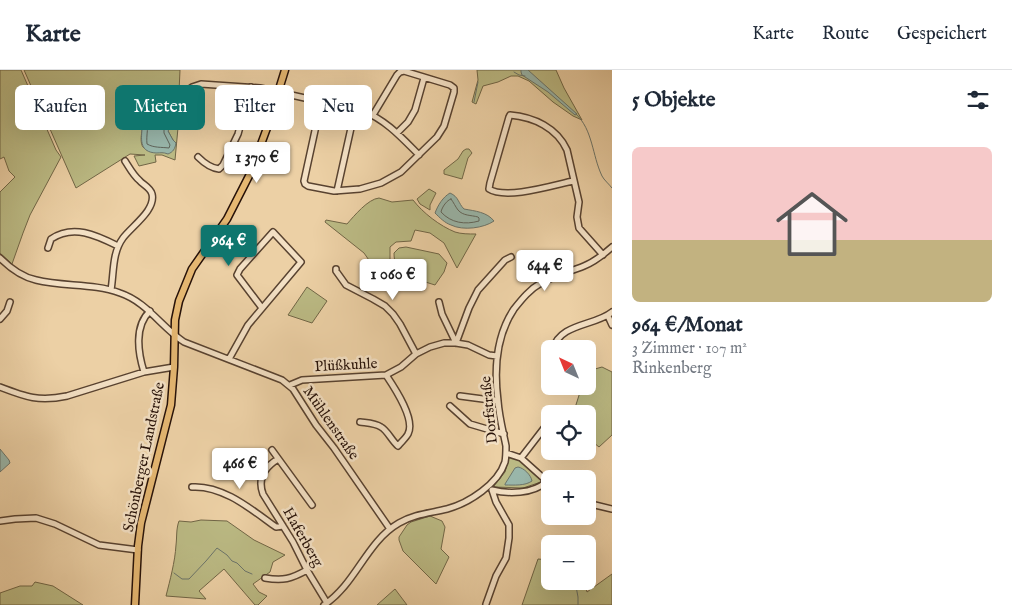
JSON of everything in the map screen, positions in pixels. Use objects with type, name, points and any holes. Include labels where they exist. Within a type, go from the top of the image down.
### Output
[{"type":"main road","name":"Schönberger Landstraße","points":[[280,85],[285,70]]},
{"type":"main road","name":"Schönberger Landstraße","points":[[135,605],[141,523],[170,405],[174,368],[175,320],[179,301],[187,280],[200,257],[220,230],[237,200],[250,174],[266,130]]},
{"type":"street","points":[[315,130],[304,181],[308,186],[331,191],[360,189],[381,183],[401,172],[419,155],[437,137],[441,132],[454,92],[454,88],[450,85],[404,71],[400,72],[373,115],[387,124],[419,155]]},
{"type":"street","points":[[397,133],[408,122],[415,110],[424,78]]},
{"type":"street","points":[[198,85],[218,85]]},
{"type":"street","points":[[573,181],[524,191],[501,192],[489,189],[510,115],[539,122],[547,126],[563,142],[567,150],[579,202],[577,218],[579,228],[602,255]]},
{"type":"street","points":[[198,156],[204,163],[219,169],[239,130]]},
{"type":"street","points":[[337,191],[351,130]]},
{"type":"street","points":[[111,290],[114,260],[118,246],[127,232],[150,208],[152,202],[150,189],[138,179],[124,161]]},
{"type":"street","points":[[48,248],[51,240],[57,235],[66,232],[78,232],[97,236],[118,246]]},
{"type":"street","points":[[229,359],[248,324],[262,308],[301,262],[273,232],[237,274],[262,308]]},
{"type":"street","name":"Dorfstraße","points":[[326,604],[350,581],[383,536],[399,523],[407,519],[457,506],[490,488],[505,461],[506,453],[498,401],[496,369],[497,356],[504,328],[520,300],[539,284],[588,264],[612,247]]},
{"type":"street","points":[[456,342],[478,290],[505,260],[511,257]]},
{"type":"street","points":[[0,258],[23,276],[36,280],[85,285],[126,295],[150,311],[174,336]]},
{"type":"street","points":[[336,269],[346,285],[374,299],[393,314],[416,354]]},
{"type":"street","points":[[0,319],[8,311],[10,302]]},
{"type":"street","points":[[439,302],[442,314],[456,342]]},
{"type":"street","points":[[144,372],[139,339],[143,320],[150,311]]},
{"type":"street","points":[[559,340],[566,332],[610,314],[612,325]]},
{"type":"street","name":"Mühlenstraße","points":[[174,336],[184,342],[282,380],[290,385],[390,530]]},
{"type":"street","name":"Plüßkuhle","points":[[290,385],[302,380],[386,375],[401,367],[416,354],[444,343],[456,342],[497,356]]},
{"type":"street","points":[[0,387],[29,398],[48,400],[144,372],[174,368]]},
{"type":"street","points":[[360,422],[383,428],[398,446],[408,434],[410,429],[403,402],[386,375]]},
{"type":"street","points":[[460,396],[498,401]]},
{"type":"street","points":[[450,406],[470,424],[504,434]]},
{"type":"street","points":[[521,458],[541,432]]},
{"type":"street","name":"Haferberg","points":[[272,450],[312,505]]},
{"type":"street","points":[[506,453],[521,458],[541,476]]},
{"type":"street","name":"Haferberg","points":[[278,459],[271,463],[263,473],[260,487],[326,604]]},
{"type":"street","points":[[192,487],[197,486],[225,492],[276,527],[283,526]]},
{"type":"street","points":[[490,488],[523,492],[541,486]]},
{"type":"street","points":[[486,604],[496,576],[506,558],[509,538],[509,525],[490,488]]},
{"type":"street","points":[[596,505],[612,510]]},
{"type":"street","points":[[0,521],[36,518],[55,524],[99,545],[138,550]]},
{"type":"street","points":[[265,578],[275,580],[288,579],[307,570]]},
{"type":"shaded area","points":[[0,70],[21,70],[28,85],[15,85],[15,130],[47,130],[61,157],[30,215],[12,264],[0,253],[0,192],[15,177],[9,171],[4,157],[0,159]]},
{"type":"shaded area","points":[[24,70],[180,70],[179,85],[115,85],[115,130],[142,130],[141,143],[143,147],[147,150],[163,152],[173,140],[167,130],[178,130],[175,160],[162,155],[155,155],[156,162],[139,166],[134,156],[145,155],[130,154],[76,188],[50,130],[105,130],[105,85],[31,85]]},
{"type":"shaded area","points":[[477,70],[556,70],[582,120],[553,102],[529,81],[518,76],[511,76],[483,86],[476,104],[472,102],[478,80]]},
{"type":"shaded area","points":[[466,149],[469,149],[472,153],[468,158],[462,179],[444,174],[444,170],[458,159]]},
{"type":"shaded area","points":[[429,189],[436,193],[430,205],[430,210],[420,204],[417,199]]},
{"type":"shaded area","points":[[379,198],[392,202],[413,200],[438,223],[449,229],[460,233],[476,234],[457,268],[444,243],[430,233],[415,230],[411,241],[396,242],[390,247],[390,260],[394,279],[380,276],[364,253],[325,222],[326,220],[347,224],[370,201]]},
{"type":"shaded area","points":[[406,247],[439,254],[447,263],[444,272],[435,285],[403,275],[399,270],[395,262],[394,253],[399,248]]},
{"type":"shaded area","points":[[307,287],[327,301],[312,323],[288,315]]},
{"type":"shaded area","points":[[602,367],[612,372],[612,435],[599,447],[596,445],[596,405],[576,405],[579,395],[596,395],[596,369]]},
{"type":"shaded area","points":[[510,457],[523,462],[541,478],[541,482],[523,488],[495,487],[505,472]]},
{"type":"shaded area","points":[[430,516],[442,521],[445,527],[441,549],[449,557],[436,584],[403,551],[399,540],[407,525]]},
{"type":"shaded area","points":[[201,520],[227,521],[254,540],[285,555],[273,562],[270,572],[253,584],[259,592],[267,596],[258,605],[255,605],[224,569],[199,591],[206,599],[166,596],[175,558],[179,521],[191,522]]},
{"type":"shaded area","points":[[538,559],[541,559],[541,590],[586,590],[587,592],[596,590],[596,586],[612,574],[612,605],[522,605]]},
{"type":"shaded area","points":[[35,582],[53,586],[83,605],[0,605],[0,593],[20,586],[32,586]]},
{"type":"shaded area","points":[[395,589],[407,605],[377,605]]},
{"type":"water","points":[[521,70],[528,70],[577,114],[575,115],[548,92],[522,75]]},
{"type":"water","points":[[142,130],[169,130],[176,143],[174,150],[168,154],[156,153],[147,151],[144,148]]},
{"type":"water","points":[[450,193],[457,198],[464,209],[484,214],[494,221],[473,228],[461,228],[447,223],[435,213],[441,202]]},
{"type":"water","points":[[0,449],[10,463],[0,472]]},
{"type":"water","points":[[518,467],[527,472],[532,481],[523,484],[505,485],[515,468]]},
{"type":"waterway","points":[[514,72],[525,76]]},
{"type":"waterway","points":[[474,102],[478,82]]},
{"type":"waterway","points":[[576,114],[586,127],[602,176],[612,188]]},
{"type":"waterway","points":[[174,573],[182,579],[189,579],[217,548],[245,571],[252,574]]},
{"type":"waterway","points":[[577,590],[578,605]]}]
